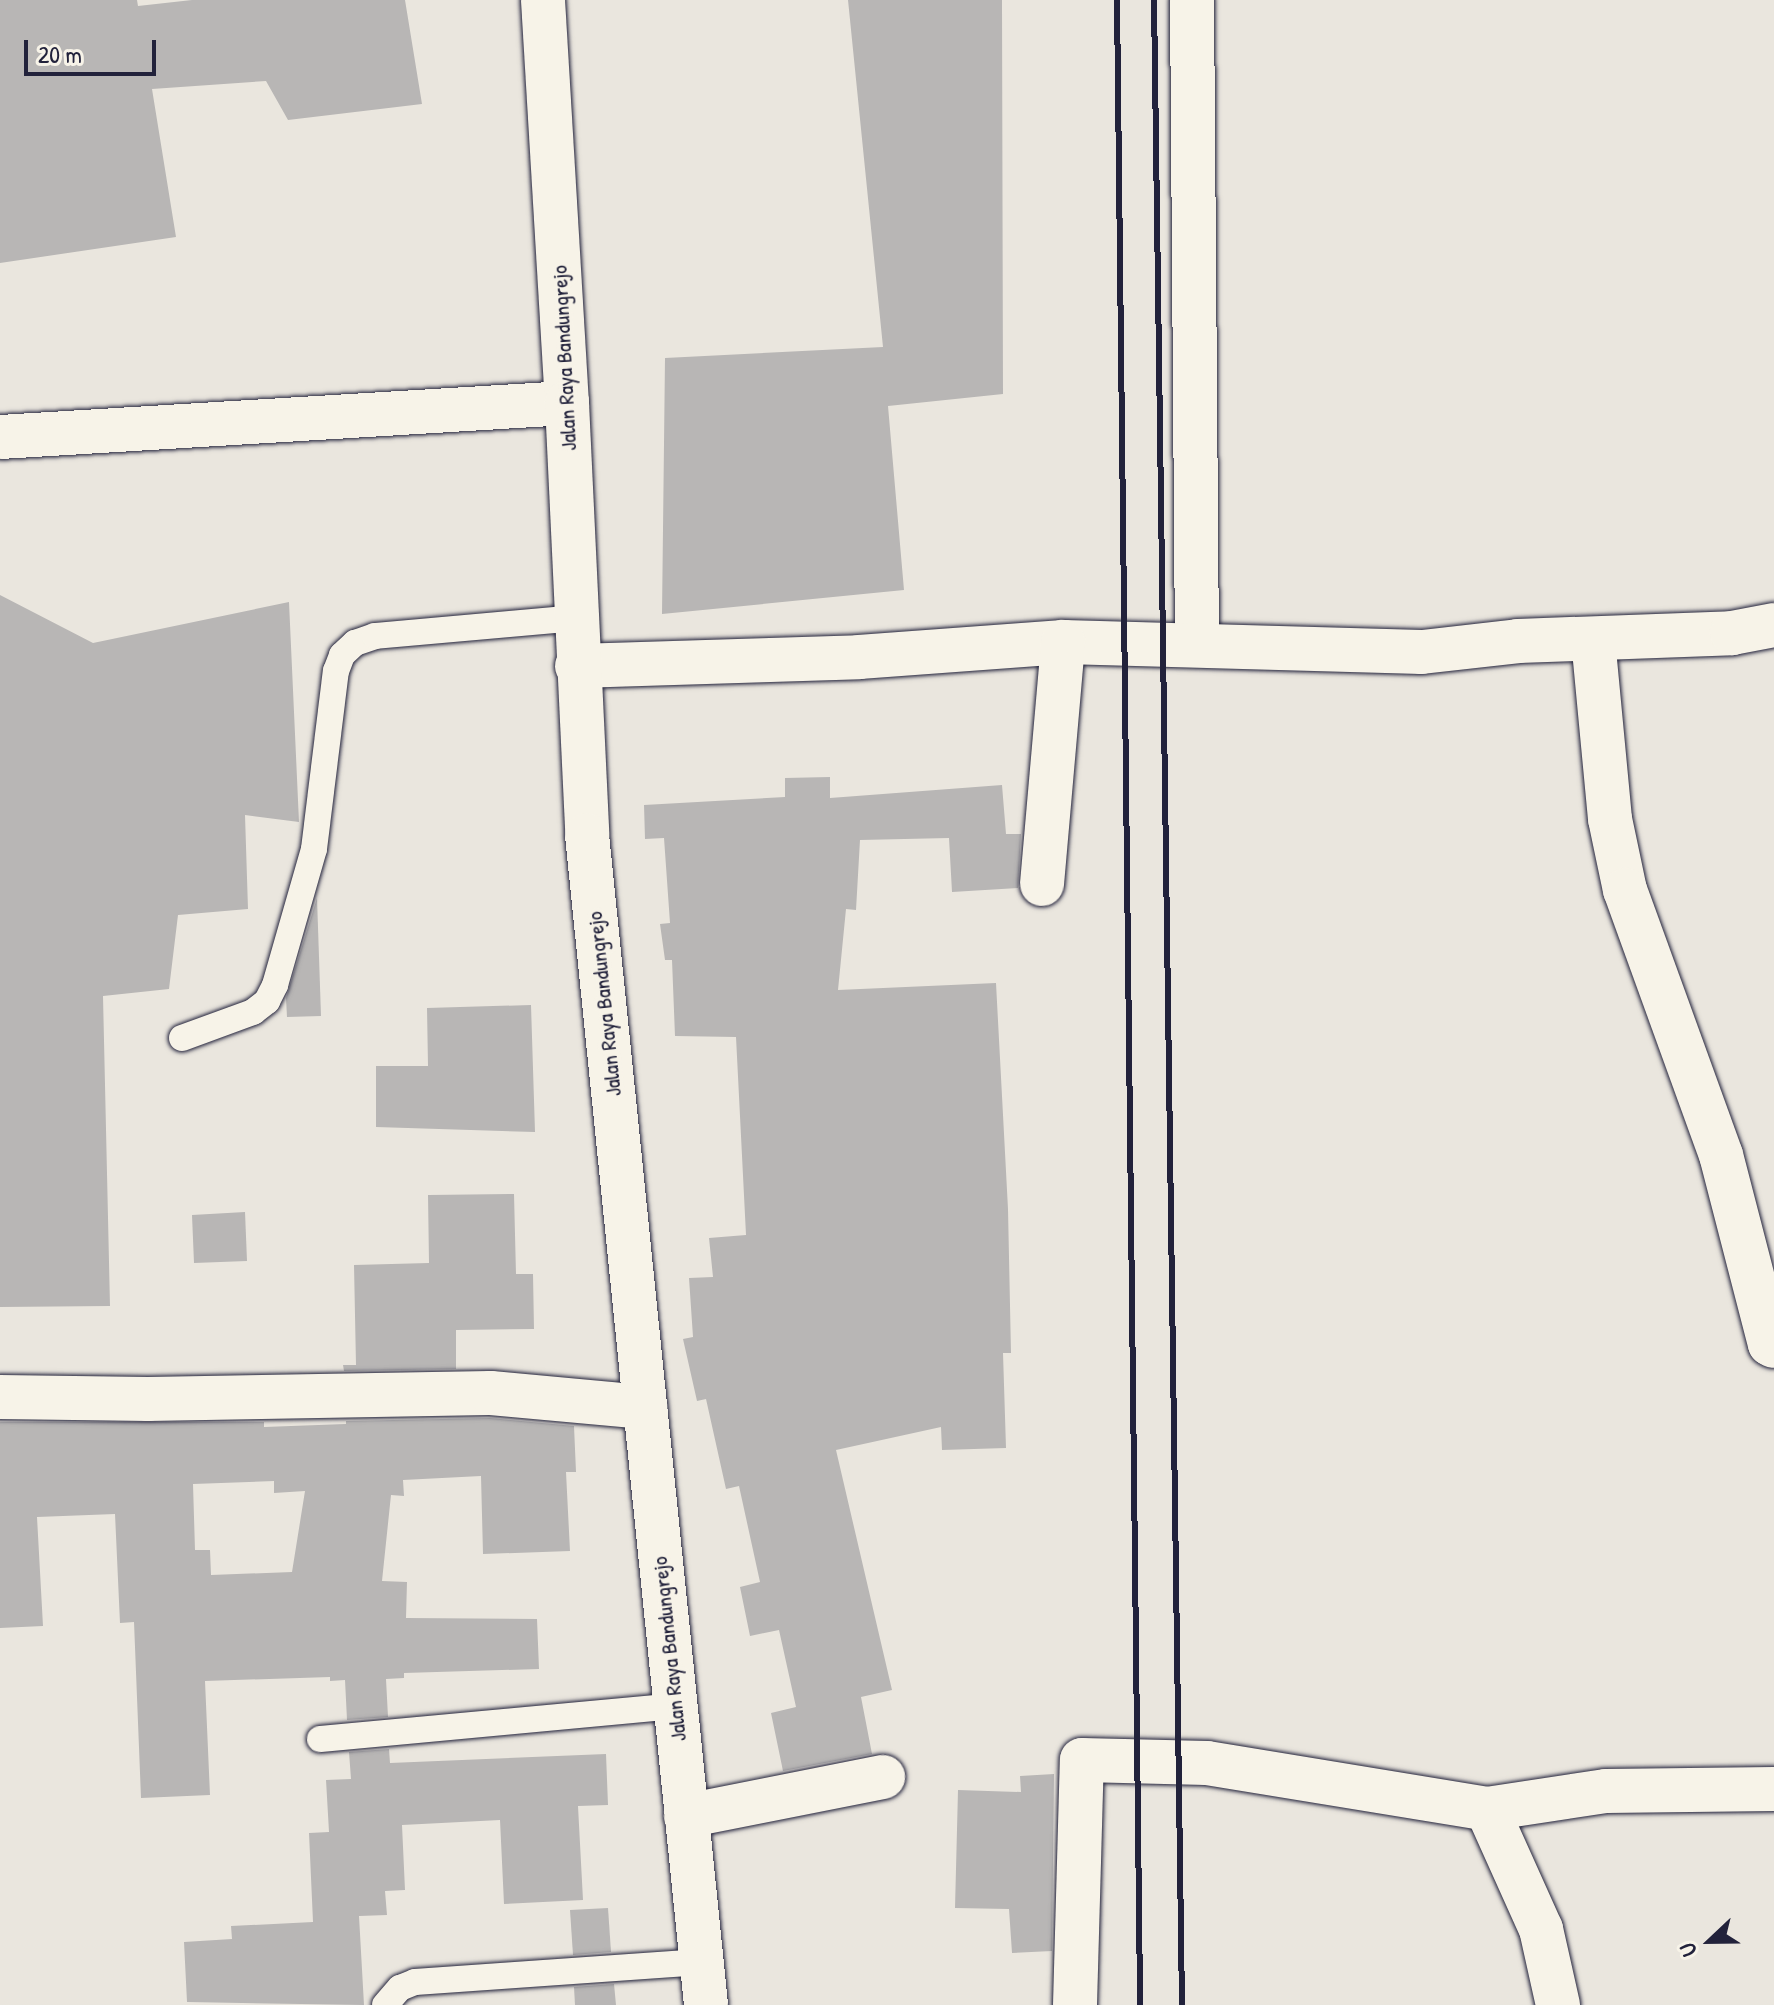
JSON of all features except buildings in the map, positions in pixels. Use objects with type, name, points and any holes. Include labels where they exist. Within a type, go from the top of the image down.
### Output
[{"type":"street","name":"Jalan Raya Bandungrejo","points":[[543,0],[567,403],[587,835],[706,2005]]},
{"type":"street","points":[[1192,0],[1197,645]]},
{"type":"street","points":[[0,437],[567,403]]},
{"type":"street","points":[[577,666],[859,657],[1063,642],[1422,652],[1518,641],[1732,633],[1774,625]]},
{"type":"street","points":[[1593,639],[1610,819],[1625,890],[1721,1155],[1770,1344],[1774,1346]]},
{"type":"street","points":[[1042,884],[1063,642]]},
{"type":"street","points":[[0,1397],[148,1399],[491,1393],[645,1407]]},
{"type":"street","points":[[1075,2005],[1082,1760],[1207,1763],[1487,1809],[1606,1791],[1774,1789]]},
{"type":"street","points":[[686,1816],[883,1777]]},
{"type":"street","points":[[1487,1809],[1541,1929],[1558,2005]]},
{"type":"lane","points":[[182,1038],[253,1012],[267,1001],[275,985],[314,849],[336,671],[342,655],[355,643],[375,636],[575,618]]},
{"type":"lane","points":[[320,1739],[675,1706]]},
{"type":"lane","points":[[385,2005],[400,1988],[415,1982],[701,1962]]},
{"type":"railway","points":[[1117,0],[1140,2005]]},
{"type":"railway","points":[[1154,0],[1182,2005]]}]
